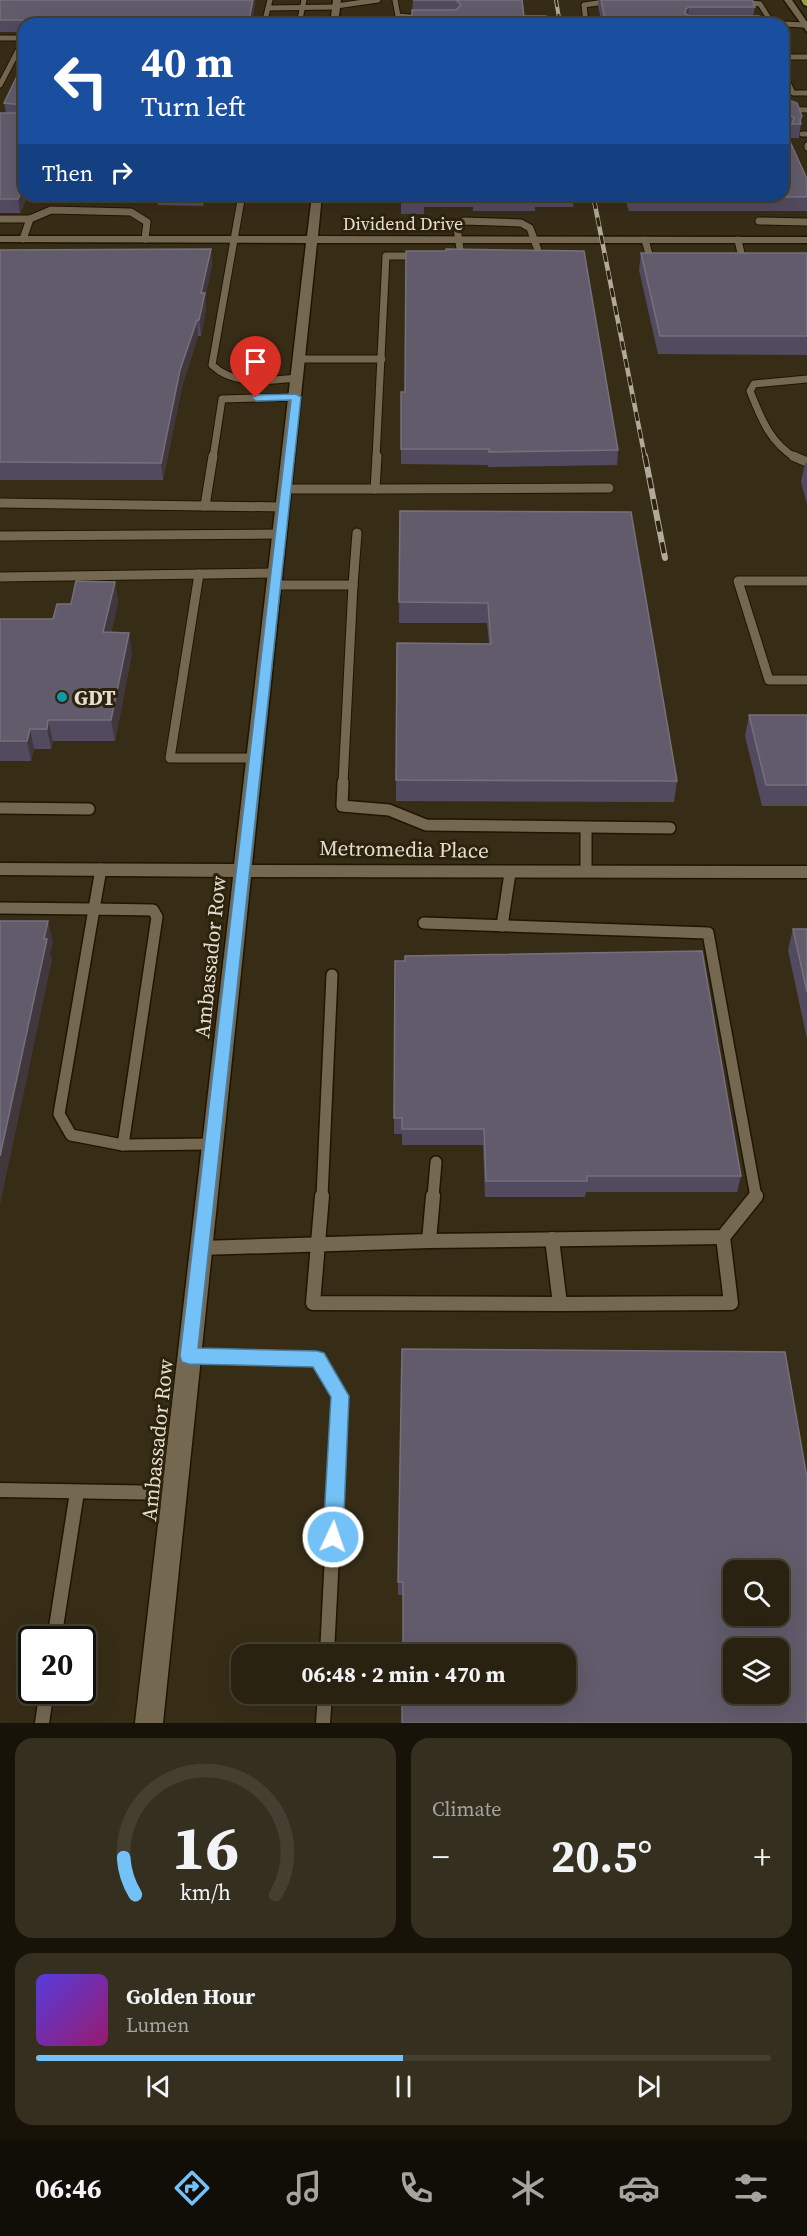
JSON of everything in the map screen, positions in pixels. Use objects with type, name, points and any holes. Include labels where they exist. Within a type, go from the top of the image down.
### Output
[{"type":"street","points":[[788,0],[806,27]]},
{"type":"street","name":"Ambassador Row","points":[[149,1723],[316,201]]},
{"type":"street","name":"Dividend Drive","points":[[0,239],[458,240],[501,244],[534,240],[807,240]]},
{"type":"street","name":"Metromedia Place","points":[[0,869],[510,873],[807,872]]},
{"type":"lane","points":[[266,18],[270,0]]},
{"type":"lane","points":[[300,18],[304,0]]},
{"type":"lane","points":[[268,8],[303,8],[378,0]]},
{"type":"lane","points":[[395,0],[398,16],[427,18]]},
{"type":"lane","points":[[585,18],[584,5],[614,1]]},
{"type":"lane","points":[[730,1],[759,3],[764,6],[769,18]]},
{"type":"lane","points":[[789,25],[806,27]]},
{"type":"lane","points":[[0,38],[18,39]]},
{"type":"lane","points":[[1,82],[18,50]]},
{"type":"lane","points":[[789,57],[807,57]]},
{"type":"lane","points":[[1,82],[13,80]]},
{"type":"lane","points":[[789,85],[793,93],[807,93]]},
{"type":"lane","points":[[789,109],[807,110]]},
{"type":"lane","points":[[241,201],[212,365],[217,373],[232,378],[297,388]]},
{"type":"lane","points":[[0,219],[30,219],[51,210],[131,212],[147,222],[145,239]]},
{"type":"lane","points":[[23,239],[30,219]]},
{"type":"lane","points":[[461,256],[457,228],[464,221],[520,223],[530,228],[540,256],[521,256]]},
{"type":"lane","points":[[759,221],[807,222]]},
{"type":"lane","points":[[375,489],[387,240]]},
{"type":"lane","points":[[645,240],[651,261],[662,261]]},
{"type":"lane","points":[[738,240],[743,262]]},
{"type":"lane","points":[[386,256],[429,256]]},
{"type":"lane","points":[[450,256],[471,256]]},
{"type":"lane","points":[[731,261],[754,262]]},
{"type":"lane","points":[[300,359],[382,359]]},
{"type":"lane","points":[[807,379],[754,384],[750,391],[768,435],[792,457],[807,462]]},
{"type":"lane","points":[[204,506],[222,399],[297,388]]},
{"type":"lane","points":[[0,503],[204,506],[375,489],[609,488]]},
{"type":"lane","points":[[357,533],[342,806],[389,810],[426,825],[670,828]]},
{"type":"lane","points":[[0,536],[281,534]]},
{"type":"lane","points":[[0,577],[199,574],[353,585]]},
{"type":"lane","points":[[199,574],[170,758],[255,758]]},
{"type":"lane","points":[[807,582],[738,581],[769,680],[807,680]]},
{"type":"lane","points":[[0,808],[89,809]]},
{"type":"lane","points":[[586,828],[586,871]]},
{"type":"lane","points":[[100,869],[58,1114],[71,1135],[123,1145],[212,1144]]},
{"type":"lane","points":[[502,926],[510,873]]},
{"type":"lane","points":[[0,908],[153,910],[157,917],[123,1145]]},
{"type":"lane","points":[[332,975],[320,1245],[314,1303],[731,1303],[723,1237],[756,1197],[708,933],[424,923]]},
{"type":"lane","points":[[429,1241],[436,1162]]},
{"type":"lane","points":[[200,1248],[429,1241],[723,1237]]},
{"type":"lane","points":[[552,1239],[560,1304]]},
{"type":"lane","points":[[189,1356],[317,1359],[340,1396],[328,1644]]},
{"type":"lane","points":[[0,1490],[174,1493]]},
{"type":"lane","points":[[56,1626],[77,1492]]},
{"type":"lane","points":[[42,1723],[45,1704]]},
{"type":"lane","points":[[323,1723],[324,1704]]},
{"type":"building","points":[[0,0],[253,0],[249,18],[18,18],[18,20],[0,20]]},
{"type":"building","points":[[456,0],[522,0],[524,16],[546,16],[546,18],[408,18],[412,16],[412,10],[456,10],[461,5]]},
{"type":"building","points":[[601,0],[752,0],[755,7],[689,7],[685,13],[689,16],[759,16],[760,18],[605,18]]},
{"type":"building","points":[[18,74],[18,104],[4,103]]},
{"type":"building","points":[[789,100],[797,103],[802,116],[801,124],[792,124],[794,118],[790,115]]},
{"type":"building","points":[[0,113],[18,113],[18,199],[0,199]]},
{"type":"building","points":[[789,139],[807,179],[807,197],[789,197]]},
{"type":"building","points":[[211,249],[201,293],[205,293],[199,320],[197,320],[180,370],[161,463],[0,462],[0,250]]},
{"type":"building","points":[[446,249],[584,251],[618,450],[489,452],[489,449],[401,449],[401,392],[405,392],[406,251],[446,251]]},
{"type":"building","points":[[641,253],[807,253],[807,336],[660,336]]},
{"type":"building","points":[[400,511],[631,512],[677,781],[396,780],[397,643],[491,644],[488,603],[399,602]]},
{"type":"building","name":"GDT","points":[[76,581],[115,582],[103,632],[129,633],[111,720],[48,720],[47,729],[30,729],[27,741],[0,741],[0,619],[53,619],[57,604],[71,604]]},
{"type":"building","points":[[749,715],[807,715],[807,785],[766,785]]},
{"type":"building","points":[[0,921],[48,921],[44,939],[47,939],[0,1156]]},
{"type":"building","points":[[793,929],[807,929],[807,992]]},
{"type":"building","points":[[702,951],[741,1176],[587,1176],[587,1181],[486,1181],[484,1129],[402,1129],[402,1118],[394,1118],[395,961],[405,961],[405,956]]},
{"type":"building","points":[[402,1349],[785,1352],[807,1478],[807,1723],[402,1723],[402,1704],[576,1704],[576,1644],[403,1644],[403,1582],[398,1582]]},
{"type":"railway","points":[[556,0],[559,18]]},
{"type":"railway","points":[[594,201],[645,458]]},
{"type":"railway","points":[[645,456],[665,558]]},
{"type":"place","name":"GDT","points":[[62,697]]},
{"type":"route","points":[[256,398],[296,397],[189,1356],[317,1359],[340,1396],[333,1537]]}]
